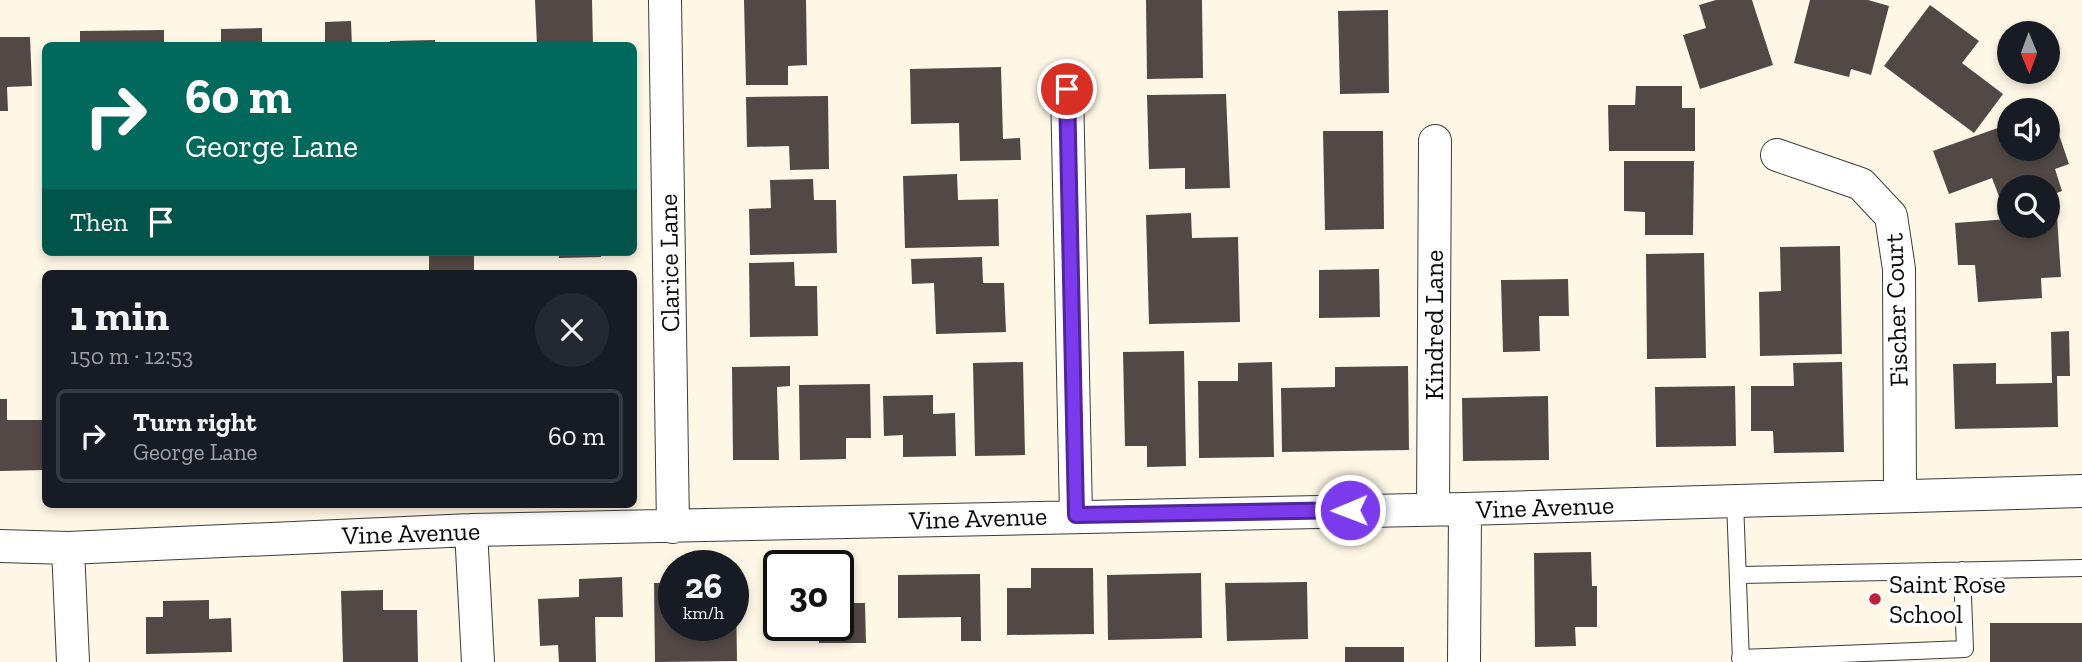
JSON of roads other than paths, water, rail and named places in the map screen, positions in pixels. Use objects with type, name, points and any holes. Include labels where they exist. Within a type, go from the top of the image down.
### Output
[{"type":"street","name":"Clarice Lane","points":[[665,0],[673,527]]},
{"type":"street","points":[[1067,89],[1076,515]]},
{"type":"street","name":"Kindred Lane","points":[[1433,509],[1435,141]]},
{"type":"street","name":"Fischer Court","points":[[1777,155],[1861,184],[1891,216],[1899,269],[1900,496]]},
{"type":"street","name":"Vine Avenue","points":[[0,546],[68,548],[471,530],[1076,515],[1465,509],[2082,491]]},
{"type":"street","points":[[1464,662],[1465,509]]},
{"type":"street","points":[[471,530],[478,662]]},
{"type":"street","points":[[68,548],[73,662]]},
{"type":"lane","points":[[1735,501],[1741,660],[1965,649],[1962,570]]},
{"type":"lane","points":[[1739,575],[2082,568]]},
{"type":"place","name":"Saint Rose School","points":[[1875,599]]}]
